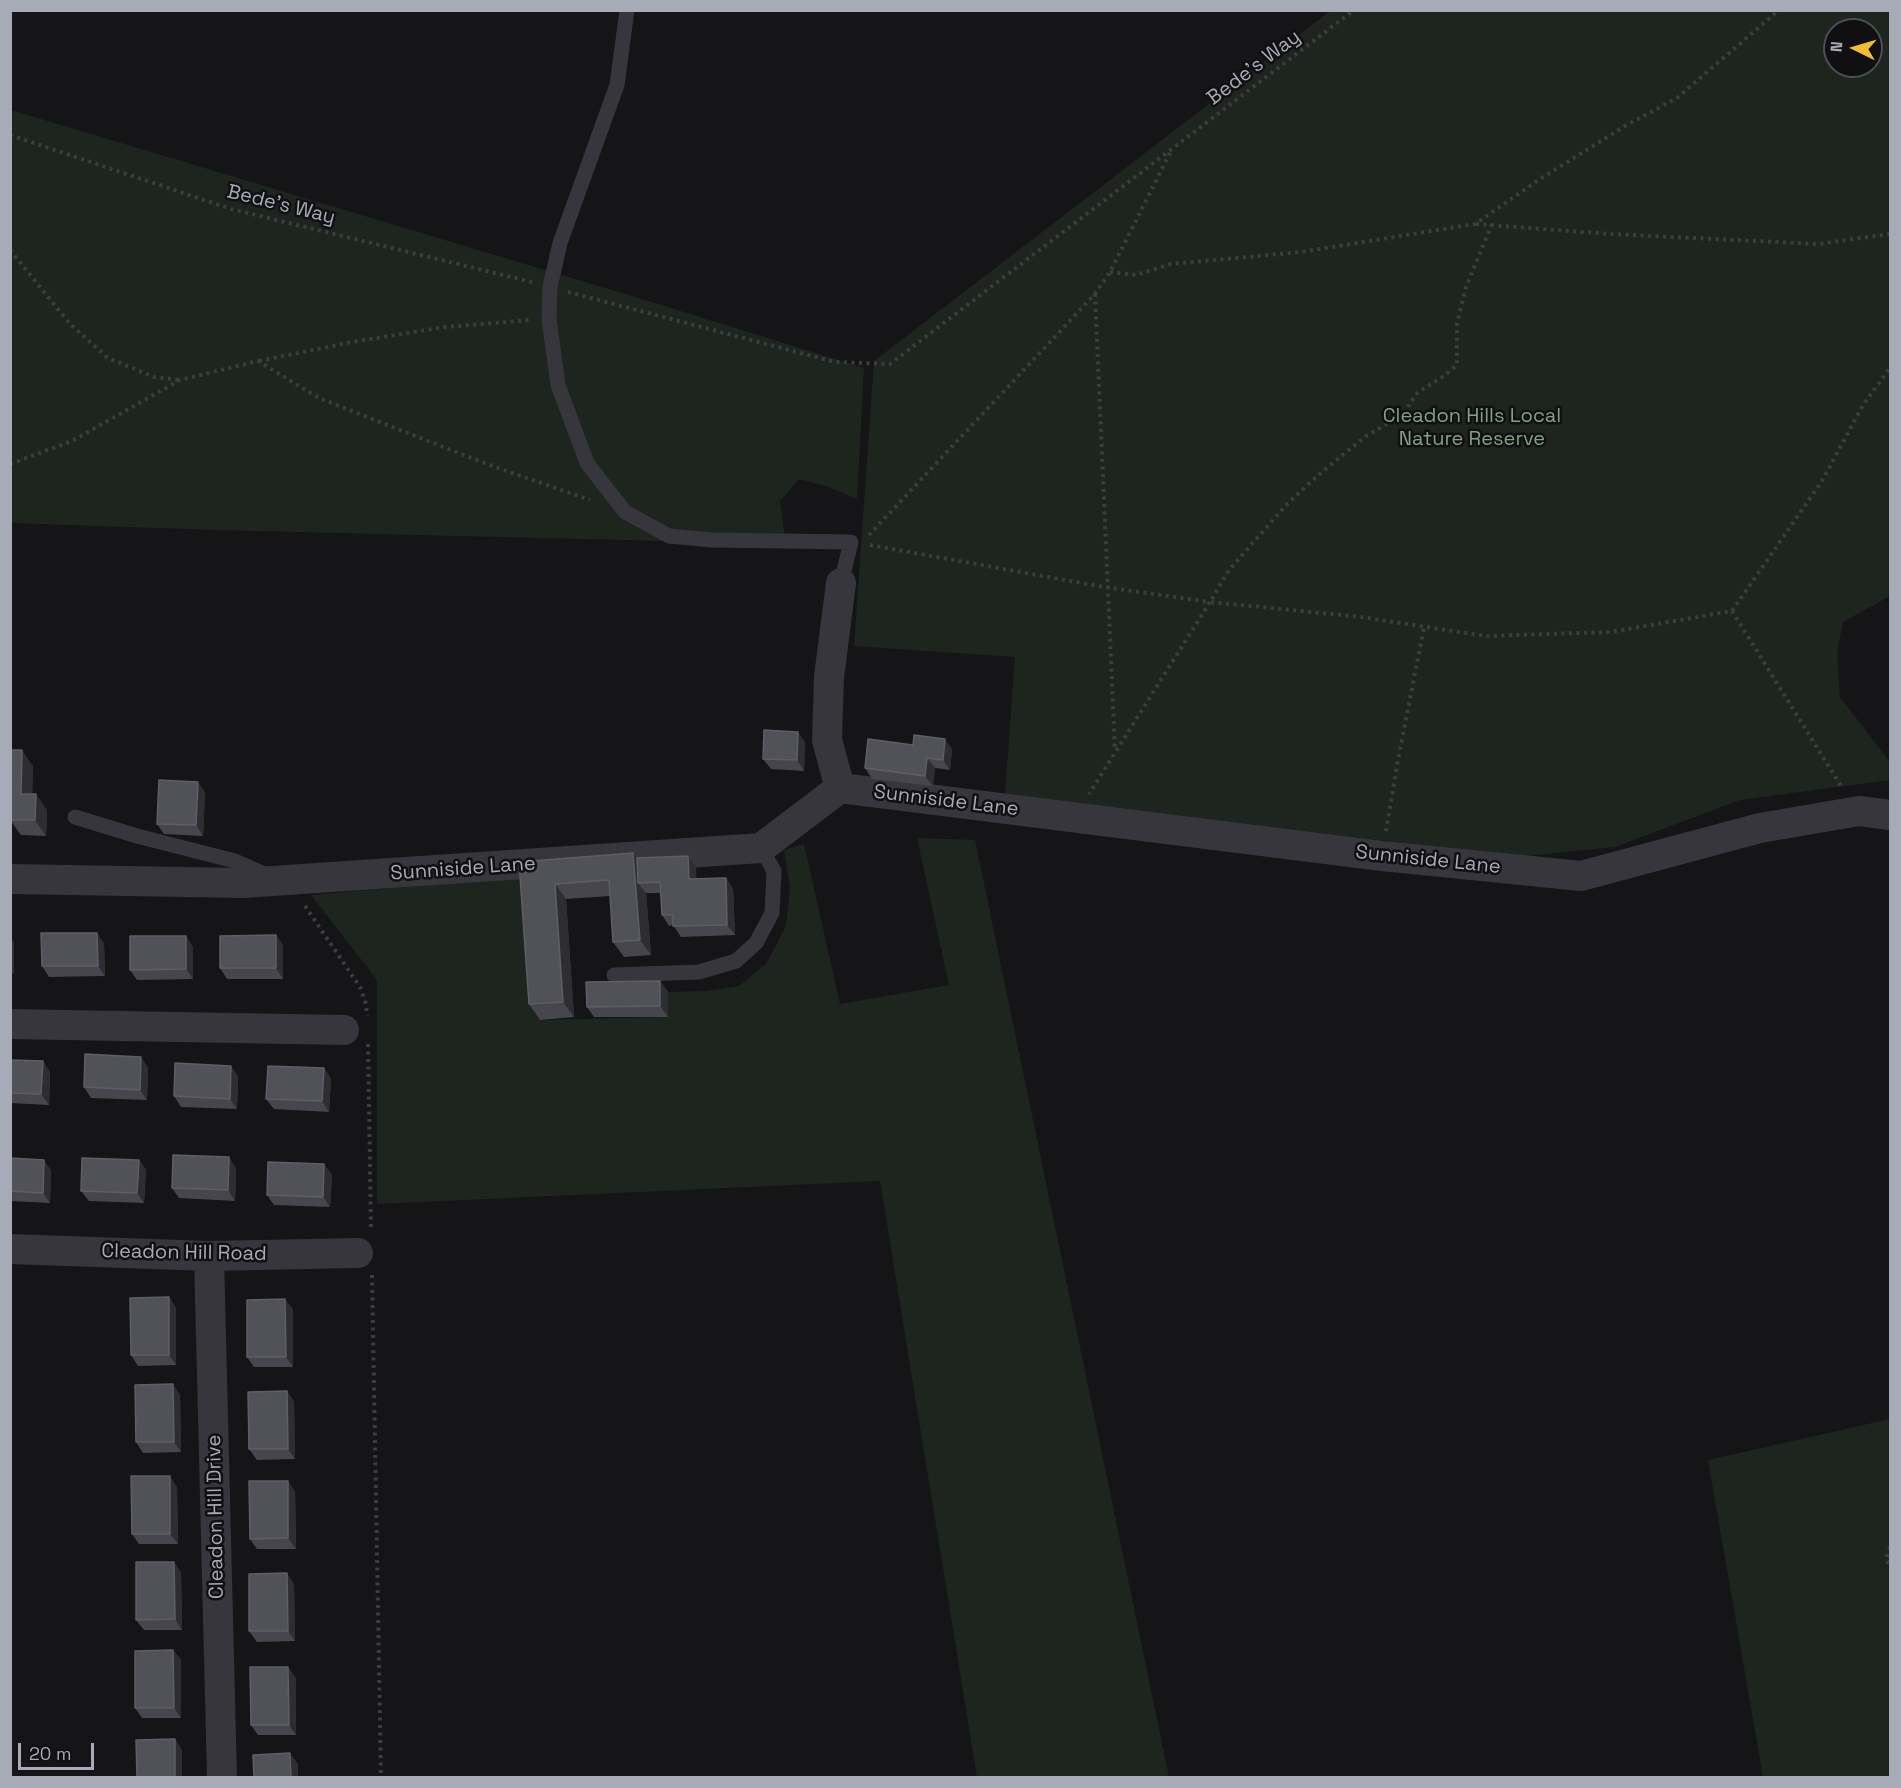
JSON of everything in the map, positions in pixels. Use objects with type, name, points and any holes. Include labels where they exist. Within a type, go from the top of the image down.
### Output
[{"type":"street","points":[[761,848],[840,788],[827,740],[829,677],[841,583]]},
{"type":"street","name":"Sunniside Lane","points":[[840,788],[1382,856],[1581,876],[1760,828],[1859,811],[1890,815]]},
{"type":"street","name":"Sunniside Lane","points":[[10,879],[243,884],[761,848]]},
{"type":"street","points":[[10,1024],[360,1032]]},
{"type":"street","name":"Cleadon Hill Road","points":[[10,1249],[209,1256],[367,1252]]},
{"type":"street","name":"Cleadon Hill Drive","points":[[209,1256],[222,1778]]},
{"type":"lane","points":[[627,10],[617,85],[560,243],[550,287],[549,319],[558,386],[587,463],[625,512],[669,536],[712,540],[851,542],[841,583]]},
{"type":"lane","points":[[75,817],[137,836],[235,861],[284,881]]},
{"type":"lane","points":[[614,975],[699,972],[736,961],[756,943],[772,913],[774,871],[761,848]]},
{"type":"path","name":"Bede's Way","points":[[10,135],[231,209],[550,287],[835,362],[890,364],[1354,10]]},
{"type":"path","points":[[1475,224],[1540,179],[1625,126],[1677,98],[1779,10]]},
{"type":"path","points":[[851,542],[861,544],[1095,294],[1110,272],[1171,150]]},
{"type":"path","points":[[1110,272],[1136,275],[1171,264],[1301,252],[1475,224],[1611,234],[1818,244],[1890,234]]},
{"type":"path","points":[[1074,817],[1229,570],[1289,502],[1323,471],[1366,436],[1402,415],[1418,393],[1457,365],[1457,323],[1466,287],[1492,224]]},
{"type":"path","points":[[10,250],[70,324],[108,358],[154,377],[180,380]]},
{"type":"path","points":[[1095,294],[1115,751]]},
{"type":"path","points":[[10,464],[72,441],[180,380],[352,342],[446,327],[549,319]]},
{"type":"path","points":[[258,361],[319,398],[484,463],[625,512]]},
{"type":"path","points":[[851,542],[1108,588],[1210,602],[1361,617],[1486,636],[1611,632],[1732,610],[1821,481],[1863,405],[1890,368]]},
{"type":"path","points":[[1732,610],[1841,786],[1859,811]]},
{"type":"path","points":[[1382,856],[1424,627]]},
{"type":"path","points":[[284,881],[360,987],[366,1004],[360,1032],[381,1778]]},
{"type":"path","points":[[1890,1547],[1886,1560],[1890,1566]]},
{"type":"green space","name":"Cleadon Hills Local Nature Reserve","points":[[1330,11],[1890,11],[1890,596],[1843,622],[1837,654],[1840,697],[1890,762],[1890,780],[1740,800],[1615,847],[1516,857],[1005,794],[1015,657],[854,646],[874,361]]},
{"type":"green space","points":[[11,110],[864,368],[857,499],[829,487],[799,479],[780,501],[786,544],[11,523]]},
{"type":"green space","points":[[917,838],[975,840],[1169,1777],[977,1777],[880,1181],[377,1204],[377,980],[311,895],[530,877],[540,1020],[667,1017],[668,992],[706,991],[739,986],[766,964],[786,926],[790,887],[784,850],[804,844],[840,1004],[949,985]]},
{"type":"green space","points":[[1890,1419],[1890,1777],[1763,1777],[1708,1460]]},
{"type":"building","points":[[764,730],[798,732],[797,760],[763,759]]},
{"type":"building","points":[[914,735],[945,739],[943,760],[927,758],[925,776],[865,768],[868,739],[913,745]]},
{"type":"building","points":[[10,750],[22,750],[21,794],[36,794],[35,820],[10,820]]},
{"type":"building","points":[[159,780],[198,782],[196,825],[157,824]]},
{"type":"building","points":[[633,853],[640,940],[613,942],[609,880],[555,884],[563,1002],[529,1004],[519,862]]},
{"type":"building","points":[[688,856],[689,879],[726,878],[727,925],[673,926],[673,915],[662,915],[660,882],[638,883],[637,858]]},
{"type":"building","points":[[41,933],[97,933],[98,966],[42,966]]},
{"type":"building","points":[[276,935],[276,968],[220,968],[220,936]]},
{"type":"building","points":[[130,936],[186,936],[186,969],[130,970]]},
{"type":"building","points":[[660,981],[660,1006],[587,1007],[586,982]]},
{"type":"building","points":[[85,1054],[141,1057],[140,1090],[84,1087]]},
{"type":"building","points":[[10,1060],[43,1061],[41,1094],[10,1093]]},
{"type":"building","points":[[175,1063],[231,1066],[230,1099],[174,1096]]},
{"type":"building","points":[[268,1066],[324,1068],[322,1101],[266,1099]]},
{"type":"building","points":[[173,1155],[229,1157],[228,1190],[172,1188]]},
{"type":"building","points":[[10,1158],[44,1160],[43,1193],[10,1191]]},
{"type":"building","points":[[82,1158],[139,1160],[137,1193],[81,1191]]},
{"type":"building","points":[[268,1162],[324,1164],[323,1197],[267,1195]]},
{"type":"building","points":[[169,1297],[169,1355],[131,1355],[130,1298]]},
{"type":"building","points":[[285,1299],[286,1357],[247,1357],[247,1300]]},
{"type":"building","points":[[173,1384],[174,1442],[136,1442],[135,1385]]},
{"type":"building","points":[[287,1391],[288,1449],[249,1449],[248,1392]]},
{"type":"building","points":[[131,1476],[170,1476],[170,1534],[132,1534]]},
{"type":"building","points":[[249,1481],[288,1481],[288,1538],[250,1539]]},
{"type":"building","points":[[136,1562],[174,1562],[175,1619],[136,1620]]},
{"type":"building","points":[[287,1573],[288,1631],[249,1631],[249,1574]]},
{"type":"building","points":[[173,1650],[174,1708],[135,1708],[135,1651]]},
{"type":"building","points":[[250,1667],[288,1667],[289,1725],[251,1725]]},
{"type":"building","points":[[175,1739],[175,1778],[137,1778],[136,1740]]},
{"type":"building","points":[[290,1753],[291,1778],[254,1778],[253,1755]]}]
